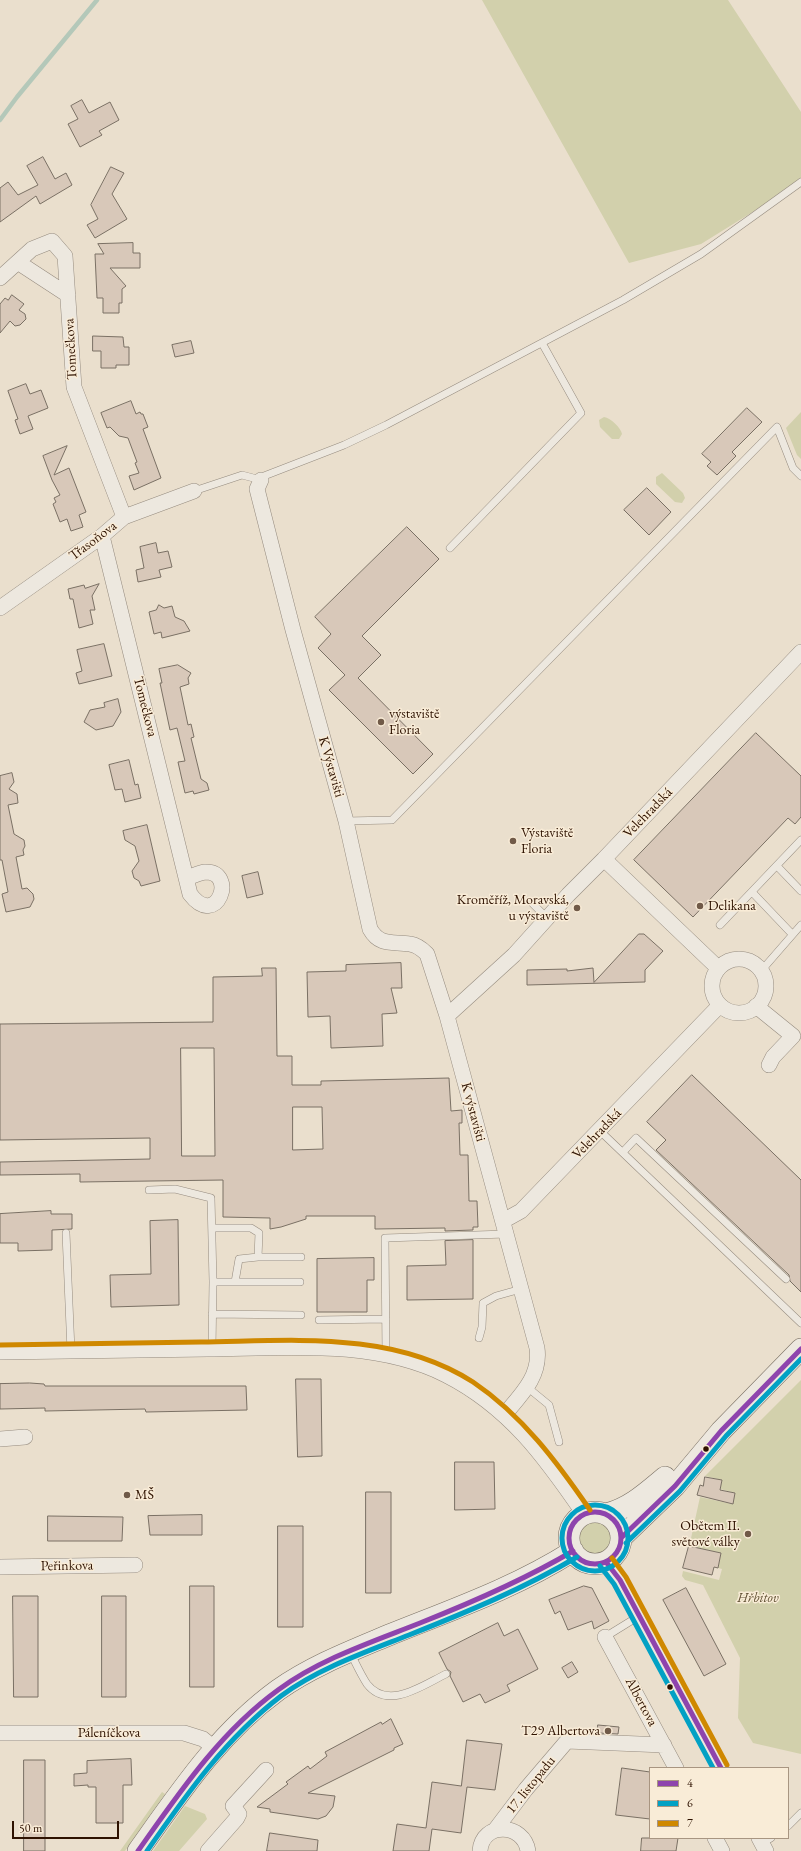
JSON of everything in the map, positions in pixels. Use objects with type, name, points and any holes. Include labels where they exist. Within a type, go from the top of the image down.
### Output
[{"type":"main road","points":[[621,1538],[675,1486],[721,1431],[801,1349]]},
{"type":"main road","points":[[606,1514],[617,1524],[621,1538],[617,1553],[606,1562],[590,1564],[582,1561],[572,1552],[568,1541],[572,1525],[584,1514],[591,1512],[606,1514],[616,1512],[631,1504],[721,1431]]},
{"type":"main road","points":[[138,1851],[187,1782],[214,1748],[243,1719],[280,1690],[318,1667],[528,1577],[572,1552]]},
{"type":"street","name":"Tomečkova","points":[[0,278],[19,263],[32,249],[52,241],[66,256],[74,387],[124,517]]},
{"type":"street","points":[[19,263],[68,295]]},
{"type":"street","name":"K Výstavišti","points":[[261,480],[257,489],[293,630],[346,821],[370,929],[374,937],[386,943],[411,944],[420,947],[427,954],[447,1016]]},
{"type":"street","name":"Třasoňova","points":[[0,608],[102,536],[124,517],[194,491]]},
{"type":"street","name":"Tomečkova","points":[[102,536],[187,878]]},
{"type":"street","name":"Velehradská","points":[[604,859],[801,652]]},
{"type":"street","points":[[447,1016],[514,955],[547,918],[604,859],[718,968]]},
{"type":"street","points":[[735,959],[745,960],[754,964],[761,971],[765,980],[765,990],[762,999],[756,1006],[748,1011],[738,1013],[728,1010],[720,1005],[714,997],[712,987],[713,977],[718,968],[726,962],[735,959]]},
{"type":"street","name":"Velehradská","points":[[504,1227],[521,1212],[600,1131],[720,1005]]},
{"type":"street","points":[[756,1006],[798,1036],[773,1057],[770,1065]]},
{"type":"street","name":"K výstavišti","points":[[447,1016],[521,1289],[538,1358],[533,1378],[504,1415]]},
{"type":"street","points":[[0,1352],[336,1349],[386,1356],[414,1363],[445,1374],[475,1392],[504,1415],[536,1446],[584,1514]]},
{"type":"street","points":[[0,1438],[25,1437]]},
{"type":"street","points":[[606,1562],[620,1580],[720,1767]]},
{"type":"street","name":"Peřinkova","points":[[0,1567],[135,1565]]},
{"type":"street","name":"Albertova","points":[[605,1637],[675,1767]]},
{"type":"street","name":"Páleníčkova","points":[[0,1733],[184,1733],[203,1739],[214,1748]]},
{"type":"street","name":"17. listopadu","points":[[480,1851],[482,1841],[494,1830],[526,1789],[567,1741],[664,1745]]},
{"type":"street","points":[[208,1851],[237,1818],[239,1814],[233,1806],[266,1770]]},
{"type":"street","name":"17. listopadu","points":[[494,1830],[510,1829],[518,1833],[524,1838],[528,1851]]},
{"type":"street","points":[[716,1839],[722,1851]]},
{"type":"lane","points":[[194,491],[242,475],[261,480],[264,476],[344,445],[386,425],[623,300],[701,254],[801,182]]},
{"type":"lane","points":[[450,548],[581,413],[542,343]]},
{"type":"lane","points":[[346,821],[392,820],[776,427],[793,468],[801,476]]},
{"type":"lane","points":[[720,925],[801,841]]},
{"type":"lane","points":[[777,866],[801,891]]},
{"type":"lane","points":[[752,892],[792,934]]},
{"type":"lane","points":[[533,904],[547,918]]},
{"type":"lane","points":[[761,971],[801,925]]},
{"type":"lane","points":[[600,1131],[801,1323]]},
{"type":"lane","points":[[623,1152],[636,1138],[786,1279]]},
{"type":"lane","points":[[149,1190],[175,1189],[211,1198],[213,1282],[212,1349]]},
{"type":"lane","points":[[386,1356],[385,1238],[504,1227]]},
{"type":"lane","points":[[212,1228],[251,1228],[259,1233],[258,1257]]},
{"type":"lane","points":[[66,1233],[70,1351]]},
{"type":"lane","points":[[235,1282],[239,1258],[301,1257]]},
{"type":"lane","points":[[213,1282],[300,1282]]},
{"type":"lane","points":[[479,1338],[482,1327],[483,1303],[496,1296],[521,1289]]},
{"type":"lane","points":[[212,1314],[301,1315]]},
{"type":"lane","points":[[319,1320],[386,1319]]},
{"type":"lane","points":[[527,1387],[548,1405],[559,1442]]},
{"type":"lane","points":[[605,1637],[639,1616]]},
{"type":"lane","points":[[350,1652],[367,1683],[379,1693],[386,1695],[402,1695],[446,1674]]},
{"type":"lane","points":[[789,1825],[801,1813]]},
{"type":"green space","points":[[482,0],[728,0],[801,112],[801,182],[701,244],[629,263]]},
{"type":"green space","points":[[801,412],[801,459],[797,455],[786,428]]},
{"type":"green space","points":[[604,417],[613,421],[620,429],[622,434],[619,439],[612,439],[600,427],[599,420]]},
{"type":"green space","points":[[662,473],[683,493],[685,498],[682,503],[675,502],[656,484],[656,477]]},
{"type":"green space","name":"Hřbitov","points":[[801,1380],[801,1754],[753,1743],[738,1718],[740,1658],[703,1585],[685,1580],[682,1576],[683,1571],[719,1580],[722,1569],[718,1568],[721,1553],[690,1546],[690,1543],[700,1497],[732,1504],[735,1493],[720,1489],[722,1480],[705,1476]]},
{"type":"green space","points":[[595,1519],[605,1522],[611,1528],[614,1538],[611,1548],[605,1554],[595,1557],[585,1554],[579,1548],[576,1538],[579,1528],[585,1522]]},
{"type":"green space","points":[[162,1792],[165,1794],[125,1851],[120,1851]]},
{"type":"green space","points":[[185,1806],[205,1814],[207,1819],[179,1851],[153,1851]]},
{"type":"building","points":[[82,100],[89,113],[110,102],[119,120],[99,131],[102,135],[80,147],[68,124],[78,119],[71,106]]},
{"type":"building","points":[[43,157],[55,179],[66,173],[72,185],[40,204],[36,196],[0,222],[0,188],[8,182],[18,195],[38,185],[27,166]]},
{"type":"building","points":[[111,167],[124,173],[112,194],[127,219],[95,238],[87,225],[98,219],[91,205]]},
{"type":"building","points":[[133,243],[133,253],[140,253],[140,268],[110,268],[126,286],[122,289],[122,303],[119,303],[119,313],[103,313],[103,298],[97,298],[95,254],[104,254],[98,244]]},
{"type":"building","points":[[12,295],[24,304],[19,310],[25,314],[26,319],[20,325],[15,326],[10,321],[0,333],[0,304],[5,298],[8,300]]},
{"type":"building","points":[[93,336],[123,337],[124,347],[129,347],[129,365],[116,365],[116,368],[101,368],[101,351],[93,351]]},
{"type":"building","points":[[191,341],[194,353],[175,357],[172,345]]},
{"type":"building","points":[[26,384],[30,394],[41,390],[48,408],[28,416],[33,429],[20,434],[15,420],[18,419],[8,391]]},
{"type":"building","points":[[131,401],[136,414],[140,412],[143,414],[148,427],[143,429],[161,478],[134,490],[129,476],[139,473],[135,463],[137,462],[128,438],[119,436],[110,427],[107,428],[101,413]]},
{"type":"building","points":[[747,408],[762,422],[732,452],[736,456],[717,475],[707,466],[711,462],[702,454]]},
{"type":"building","points":[[67,446],[54,475],[69,468],[86,512],[79,515],[83,527],[71,531],[67,519],[60,522],[53,504],[56,502],[54,498],[60,495],[52,480],[43,456]]},
{"type":"building","points":[[647,488],[671,512],[649,535],[624,510]]},
{"type":"building","points":[[407,527],[439,559],[362,636],[381,655],[358,678],[433,754],[413,774],[329,690],[345,675],[318,648],[331,634],[315,617]]},
{"type":"building","points":[[156,543],[158,553],[168,551],[172,567],[159,570],[161,577],[138,582],[136,570],[144,568],[140,547]]},
{"type":"building","points":[[99,584],[92,596],[95,610],[90,610],[93,624],[79,628],[73,599],[70,599],[68,589],[84,585],[85,588]]},
{"type":"building","points":[[159,605],[164,608],[172,606],[175,617],[184,621],[190,631],[162,638],[161,632],[154,634],[149,612],[156,610]]},
{"type":"building","points":[[104,644],[112,676],[79,684],[76,673],[82,671],[77,650]]},
{"type":"building","points":[[178,665],[191,673],[188,678],[189,684],[180,687],[188,725],[191,724],[194,737],[191,738],[201,779],[207,783],[209,790],[194,794],[193,791],[185,793],[178,762],[185,761],[177,728],[170,730],[160,683],[162,683],[159,669]]},
{"type":"building","points":[[118,699],[121,712],[113,726],[96,730],[84,722],[90,710],[105,707],[104,703]]},
{"type":"building","points":[[756,733],[801,776],[801,817],[795,824],[788,818],[693,917],[634,860]]},
{"type":"building","points":[[129,760],[135,785],[138,784],[141,798],[125,802],[122,789],[115,790],[109,765]]},
{"type":"building","points":[[12,773],[14,782],[9,789],[17,794],[18,803],[8,805],[14,834],[24,840],[25,846],[23,850],[24,855],[16,857],[22,889],[27,888],[33,894],[34,899],[30,907],[6,912],[2,894],[8,892],[2,860],[0,860],[0,776]]},
{"type":"building","points":[[147,825],[160,881],[141,886],[139,881],[134,878],[132,871],[139,861],[135,846],[125,840],[123,831]]},
{"type":"building","points":[[258,872],[263,894],[247,898],[242,876]]},
{"type":"building","points":[[639,934],[644,934],[663,951],[645,970],[645,982],[527,985],[527,970],[567,969],[567,971],[593,968],[594,982]]},
{"type":"building","points":[[401,963],[402,988],[391,988],[397,1013],[382,1014],[383,1046],[331,1048],[330,1016],[308,1017],[307,972],[346,971],[346,965]]},
{"type":"building","points":[[262,968],[276,968],[277,1056],[292,1056],[292,1085],[321,1085],[321,1081],[449,1078],[451,1111],[462,1110],[462,1123],[459,1123],[460,1155],[468,1155],[469,1201],[477,1201],[478,1227],[473,1227],[473,1230],[445,1231],[445,1228],[375,1229],[375,1216],[306,1216],[306,1219],[270,1229],[270,1218],[223,1217],[223,1180],[80,1182],[80,1174],[0,1175],[0,1162],[150,1159],[150,1138],[0,1140],[0,1024],[213,1022],[213,977],[262,976]],"holes":[[[181,1048],[214,1048],[215,1156],[182,1156]],[[293,1107],[322,1107],[323,1149],[293,1150]]]},
{"type":"building","points":[[692,1075],[801,1180],[801,1292],[790,1281],[789,1275],[656,1150],[666,1140],[647,1122]]},
{"type":"building","points":[[51,1211],[51,1214],[72,1214],[72,1229],[52,1230],[52,1250],[18,1251],[18,1243],[0,1243],[0,1214]]},
{"type":"building","points":[[178,1220],[179,1305],[111,1307],[110,1275],[151,1274],[150,1221]]},
{"type":"building","points":[[473,1240],[473,1299],[407,1300],[407,1266],[446,1265],[445,1241]]},
{"type":"building","points":[[374,1258],[374,1280],[367,1280],[367,1312],[317,1312],[317,1259]]},
{"type":"building","points":[[296,1379],[321,1379],[322,1456],[298,1457]]},
{"type":"building","points":[[0,1384],[44,1384],[45,1386],[246,1386],[247,1410],[146,1412],[145,1409],[45,1411],[45,1408],[0,1409]]},
{"type":"building","points":[[455,1462],[494,1462],[495,1509],[455,1510]]},
{"type":"building","points":[[705,1477],[722,1480],[720,1490],[735,1493],[733,1504],[697,1495],[700,1485],[703,1486]]},
{"type":"building","points":[[366,1492],[391,1492],[391,1593],[366,1593]]},
{"type":"building","points":[[202,1515],[202,1535],[150,1535],[148,1516]]},
{"type":"building","points":[[48,1516],[123,1517],[122,1541],[48,1541]]},
{"type":"building","points":[[278,1526],[303,1526],[303,1627],[278,1627]]},
{"type":"building","points":[[689,1546],[721,1553],[718,1568],[714,1567],[712,1575],[683,1568]]},
{"type":"building","points":[[190,1586],[214,1586],[214,1687],[190,1687]]},
{"type":"building","points":[[584,1586],[592,1588],[609,1621],[594,1629],[592,1621],[568,1630],[560,1611],[555,1614],[549,1600]]},
{"type":"building","points":[[686,1588],[726,1664],[704,1676],[663,1600]]},
{"type":"building","points":[[13,1596],[38,1596],[38,1697],[14,1697]]},
{"type":"building","points":[[102,1596],[126,1596],[126,1697],[102,1697]]},
{"type":"building","points":[[498,1623],[504,1636],[518,1629],[538,1669],[507,1685],[510,1691],[485,1703],[480,1694],[463,1702],[450,1676],[451,1672],[447,1669],[439,1653]]},
{"type":"building","points":[[572,1662],[578,1672],[568,1678],[562,1668]]},
{"type":"building","points":[[391,1719],[403,1744],[394,1748],[394,1750],[308,1793],[335,1796],[333,1807],[326,1816],[318,1819],[270,1812],[270,1809],[257,1807],[288,1784],[286,1782],[308,1766],[310,1769],[327,1756],[325,1752],[381,1722],[382,1724]]},
{"type":"building","name":"T29 Albertova","points":[[598,1725],[619,1727],[618,1734],[598,1733]]},
{"type":"building","points":[[467,1740],[502,1744],[495,1790],[467,1787],[461,1833],[432,1829],[429,1851],[393,1851],[397,1824],[426,1828],[432,1782],[461,1786]]},
{"type":"building","points":[[131,1759],[132,1785],[123,1785],[123,1823],[96,1823],[96,1787],[88,1787],[88,1785],[74,1786],[74,1774],[87,1773],[87,1761]]},
{"type":"building","points":[[24,1760],[45,1760],[45,1851],[24,1851]]},
{"type":"building","points":[[622,1768],[649,1772],[649,1819],[616,1815]]},
{"type":"building","points":[[270,1833],[318,1840],[317,1851],[267,1851]]},
{"type":"building","points":[[642,1838],[678,1839],[676,1851],[641,1851]]},
{"type":"waterway","points":[[0,120],[17,97],[97,0]]},
{"type":"transit line","name":"7","points":[[0,1345],[306,1341],[341,1342],[375,1346],[409,1354],[442,1365],[473,1382],[491,1395],[538,1440],[565,1474],[590,1510]]},
{"type":"transit line","name":"4","points":[[621,1538],[675,1486],[721,1431],[801,1349]]},
{"type":"transit line","name":"6","points":[[626,1543],[680,1491],[726,1436],[801,1359]]},
{"type":"transit line","name":"6","points":[[589,1505],[601,1505],[613,1510],[623,1520],[628,1532],[628,1538],[626,1551],[613,1566],[601,1571],[589,1571],[577,1566],[567,1556],[562,1544],[562,1532],[567,1520],[577,1510],[589,1505]]},
{"type":"transit line","name":"4","points":[[590,1512],[600,1512],[614,1519],[621,1533],[621,1538],[621,1543],[614,1557],[600,1564],[590,1564],[580,1560],[573,1553],[569,1543],[569,1533],[573,1523],[580,1516],[590,1512]]},
{"type":"transit line","name":"4","points":[[138,1851],[169,1807],[219,1744],[237,1725],[278,1690],[294,1679],[329,1660],[365,1644],[479,1599],[536,1572],[573,1551]]},
{"type":"transit line","name":"6","points":[[147,1851],[208,1768],[242,1730],[281,1696],[327,1669],[360,1654],[452,1618],[557,1569],[577,1557]]},
{"type":"transit line","name":"7","points":[[612,1558],[626,1577],[727,1765]]},
{"type":"transit line","name":"4","points":[[606,1562],[620,1580],[720,1767]]},
{"type":"transit line","name":"6","points":[[600,1566],[614,1584],[712,1767]]},
{"type":"place","name":"výstaviště Floria","points":[[381,722]]},
{"type":"place","name":"Výstaviště Floria","points":[[513,841]]},
{"type":"place","name":"Delikana","points":[[700,906]]},
{"type":"place","name":"Kroměříž, Moravská, u výstaviště","points":[[577,908]]},
{"type":"place","name":"MŠ","points":[[127,1495]]},
{"type":"place","name":"Obětem II. světové války","points":[[748,1534]]},
{"type":"place","name":"T29 Albertova","points":[[608,1731]]}]
